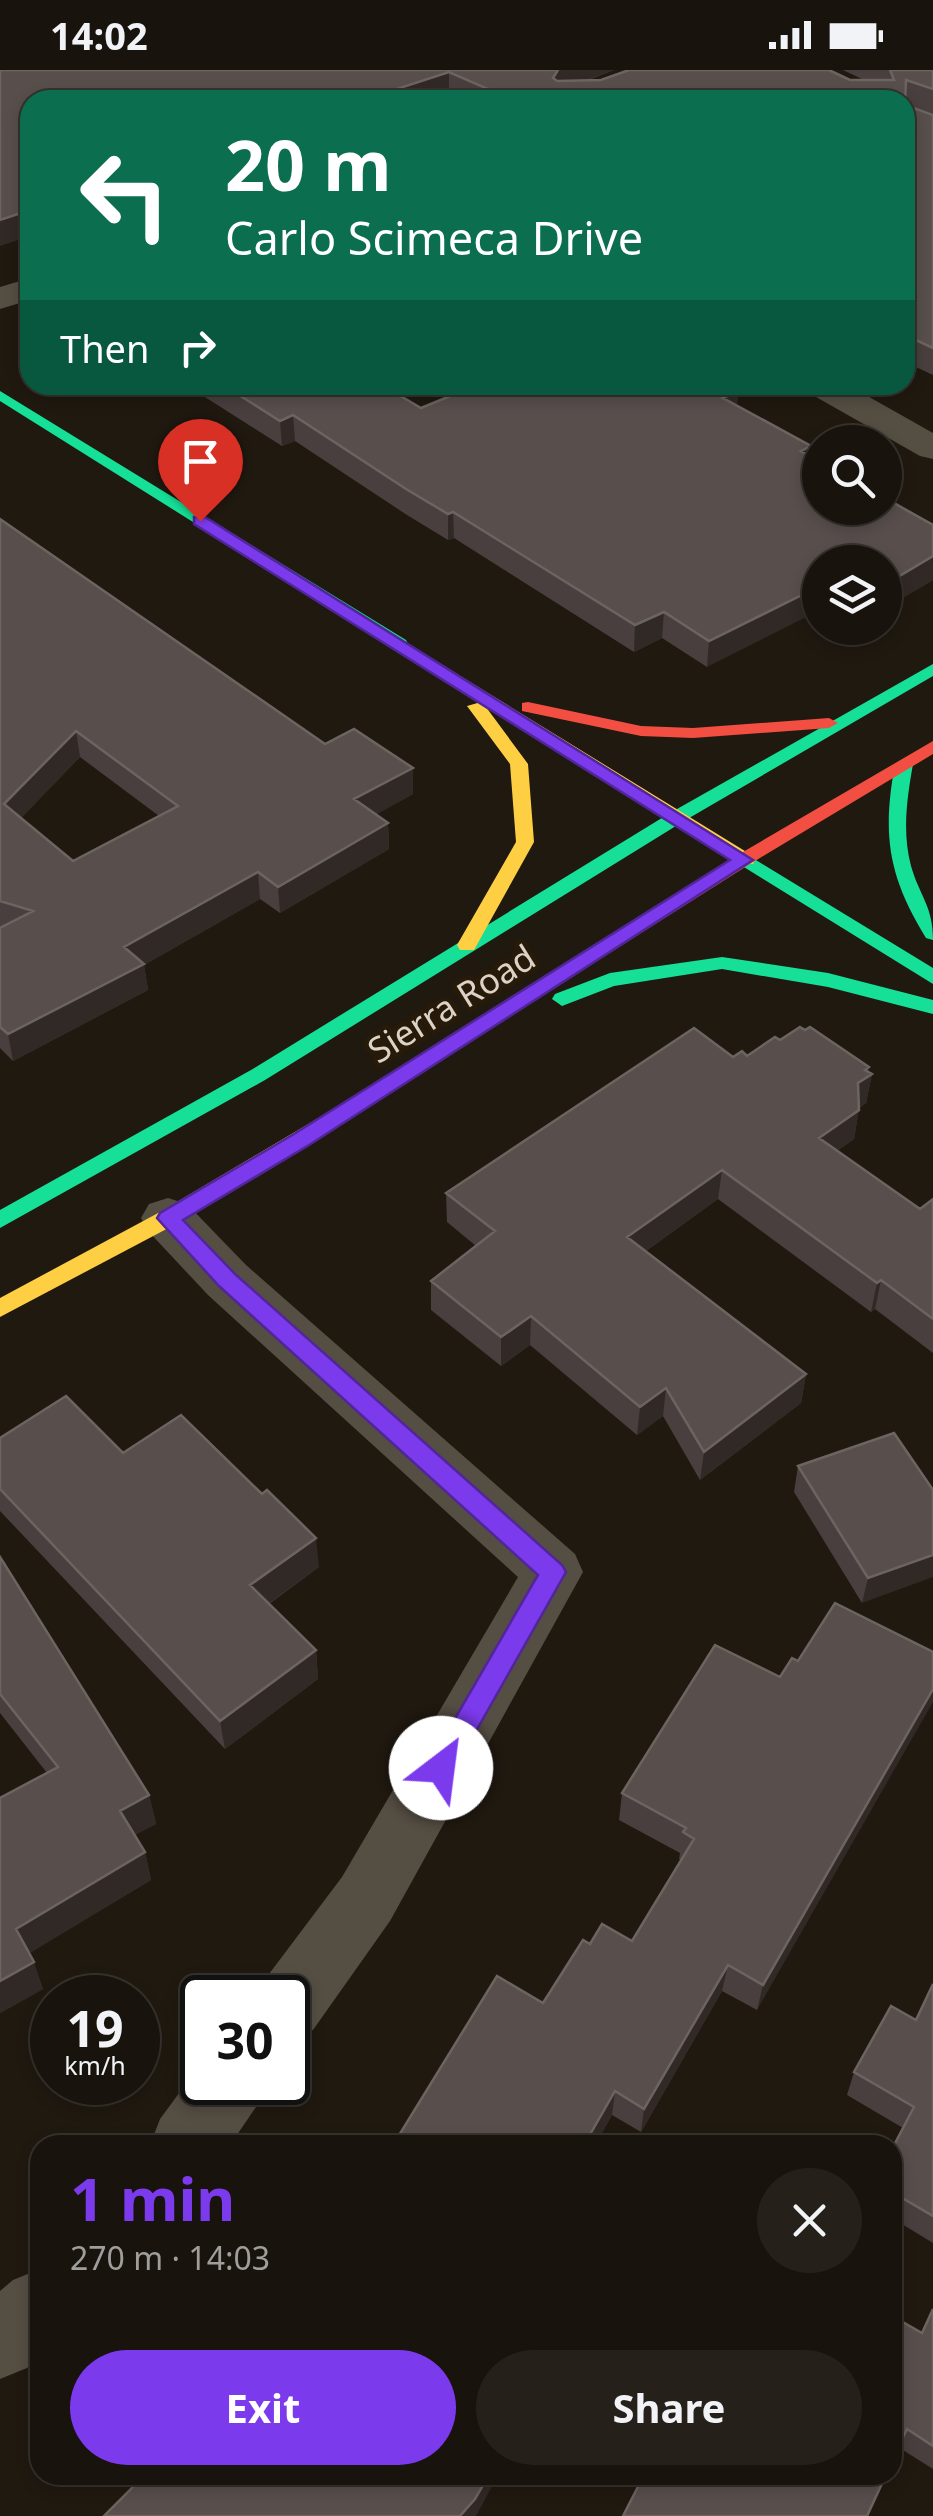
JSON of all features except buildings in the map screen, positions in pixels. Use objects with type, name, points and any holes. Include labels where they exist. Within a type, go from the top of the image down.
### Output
[{"type":"street","points":[[0,395],[933,977]]},
{"type":"street","points":[[840,395],[933,448]]},
{"type":"street","name":"Sierra Road","points":[[0,1220],[114,1162],[462,953],[677,817],[933,669]]},
{"type":"street","points":[[469,689],[594,724],[641,731],[693,733],[842,722]]},
{"type":"street","points":[[462,953],[525,842],[519,764],[469,689]]},
{"type":"street","name":"Sierra Road","points":[[0,1308],[168,1218],[933,746]]},
{"type":"street","points":[[904,764],[894,812],[893,852],[906,886],[933,934]]},
{"type":"street","points":[[462,1038],[610,980],[722,963],[828,980],[933,1007]]},
{"type":"street","points":[[168,1218],[227,1280],[553,1572],[366,1899],[310,1976]]},
{"type":"street","points":[[193,2135],[215,2105]]},
{"type":"street","points":[[0,2340],[30,2315]]},
{"type":"traffic: fast","points":[[0,395],[400,644]]},
{"type":"traffic: fast","points":[[0,1220],[258,1075],[677,817],[933,669]]},
{"type":"traffic: fast","points":[[904,764],[897,814],[898,852],[910,889],[933,934]]},
{"type":"traffic: fast","points":[[746,860],[933,977]]},
{"type":"traffic: fast","points":[[562,999],[610,980],[722,963],[828,980],[933,1007]]},
{"type":"traffic: slow","points":[[400,644],[746,860]]},
{"type":"traffic: slow","points":[[467,945],[525,842],[519,764],[476,706]]},
{"type":"traffic: slow","points":[[0,1308],[168,1218],[391,1082]]},
{"type":"traffic: jam","points":[[528,707],[641,731],[693,733],[829,723]]},
{"type":"traffic: jam","points":[[391,1082],[743,860],[933,746]]},
{"type":"route","points":[[200,521],[743,860],[302,1139],[168,1218],[227,1280],[553,1572],[441,1768]]}]
